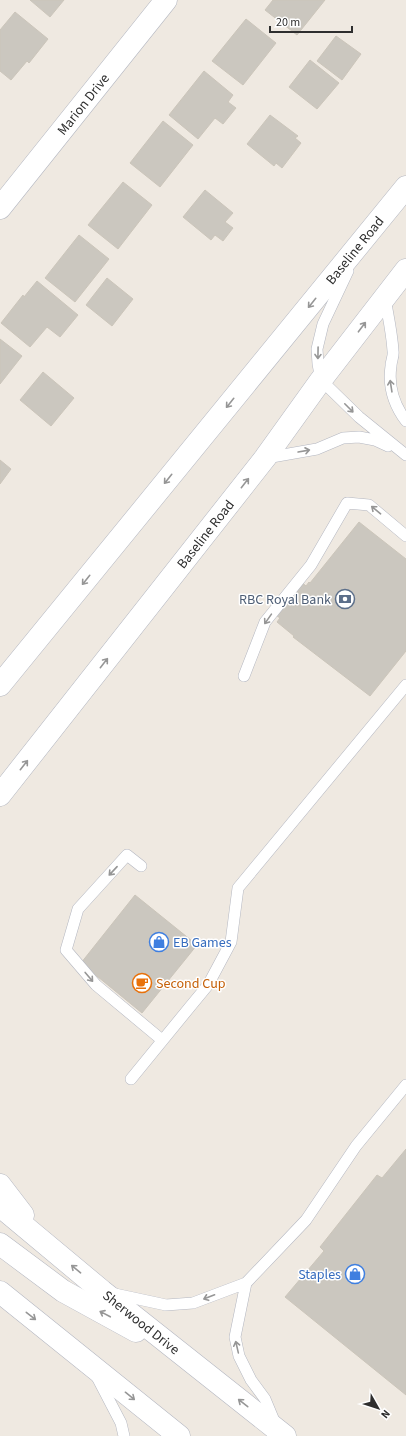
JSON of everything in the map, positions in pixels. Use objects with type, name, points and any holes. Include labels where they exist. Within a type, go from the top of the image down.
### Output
[{"type":"main road","name":"Marion Drive","points":[[0,208],[166,0]]},
{"type":"main road","name":"Baseline Road","points":[[0,685],[406,187]]},
{"type":"main road","name":"Baseline Road","points":[[0,796],[266,458],[321,380],[406,270]]},
{"type":"main road","points":[[0,671],[29,649]]},
{"type":"main road","points":[[0,1185],[42,1240]]},
{"type":"main road","name":"Sherwood Drive","points":[[0,1206],[102,1291],[282,1434]]},
{"type":"main road","points":[[0,1244],[63,1292],[188,1359]]},
{"type":"main road","points":[[0,1292],[178,1436]]},
{"type":"lane","points":[[363,240],[335,296],[323,324],[317,349],[321,380],[358,417],[404,453]]},
{"type":"lane","points":[[385,296],[393,352],[390,379],[392,392],[398,409],[406,421]]},
{"type":"lane","points":[[266,458],[317,449],[343,438],[359,437],[375,440],[404,453]]},
{"type":"lane","points":[[244,676],[265,622],[311,564],[347,503],[370,505],[406,536]]},
{"type":"lane","points":[[131,1079],[208,985],[231,942],[238,888],[406,685]]},
{"type":"lane","points":[[141,866],[127,855],[78,909],[66,950],[96,985],[162,1040]]},
{"type":"lane","points":[[102,1291],[166,1305],[193,1303],[246,1283],[306,1220],[356,1146],[406,1085]]},
{"type":"lane","points":[[246,1283],[235,1337],[239,1356],[251,1380],[265,1399],[282,1434]]},
{"type":"lane","points":[[89,1363],[121,1423],[124,1436]]},
{"type":"lane","points":[[178,1436],[183,1436]]},
{"type":"building","points":[[30,0],[64,0],[50,17]]},
{"type":"building","points":[[273,0],[325,0],[297,35],[265,10]]},
{"type":"building","points":[[15,12],[48,39],[29,63],[27,61],[11,80],[0,71],[0,30]]},
{"type":"building","points":[[246,19],[276,43],[243,85],[212,61]]},
{"type":"building","points":[[336,36],[361,54],[342,80],[317,61]]},
{"type":"building","points":[[310,60],[339,83],[317,109],[289,87]]},
{"type":"building","points":[[204,71],[233,95],[228,102],[236,108],[223,124],[215,118],[198,139],[169,115]]},
{"type":"building","points":[[270,115],[298,136],[295,138],[301,143],[282,168],[276,163],[274,166],[247,144]]},
{"type":"building","points":[[163,121],[193,145],[160,187],[130,163]]},
{"type":"building","points":[[123,182],[152,205],[118,249],[88,225]]},
{"type":"building","points":[[205,190],[233,213],[225,222],[233,228],[223,241],[215,235],[211,240],[183,217]]},
{"type":"building","points":[[79,235],[109,259],[75,302],[45,278]]},
{"type":"building","points":[[107,278],[133,299],[112,326],[86,305]]},
{"type":"building","points":[[37,281],[78,315],[60,337],[47,327],[30,347],[1,323],[23,295],[24,297]]},
{"type":"building","points":[[0,339],[22,356],[0,384]]},
{"type":"building","points":[[43,372],[74,398],[51,426],[20,400]]},
{"type":"building","points":[[0,460],[11,469],[0,484]]},
{"type":"building","name":"RBC Royal Bank","points":[[359,522],[406,559],[406,651],[370,696],[293,637],[294,636],[277,622],[280,618],[273,613],[299,580],[306,586],[309,582],[310,583]]},
{"type":"building","points":[[135,895],[197,945],[142,1013],[81,963]]},
{"type":"building","name":"Staples","points":[[406,1149],[406,1395],[285,1297],[324,1251],[320,1247],[377,1175],[382,1178]]},
{"type":"place","name":"RBC Royal Bank","points":[[345,599]]},
{"type":"place","name":"EB Games","points":[[159,942]]},
{"type":"place","name":"Second Cup","points":[[142,983]]},
{"type":"place","name":"Staples","points":[[355,1274]]}]
